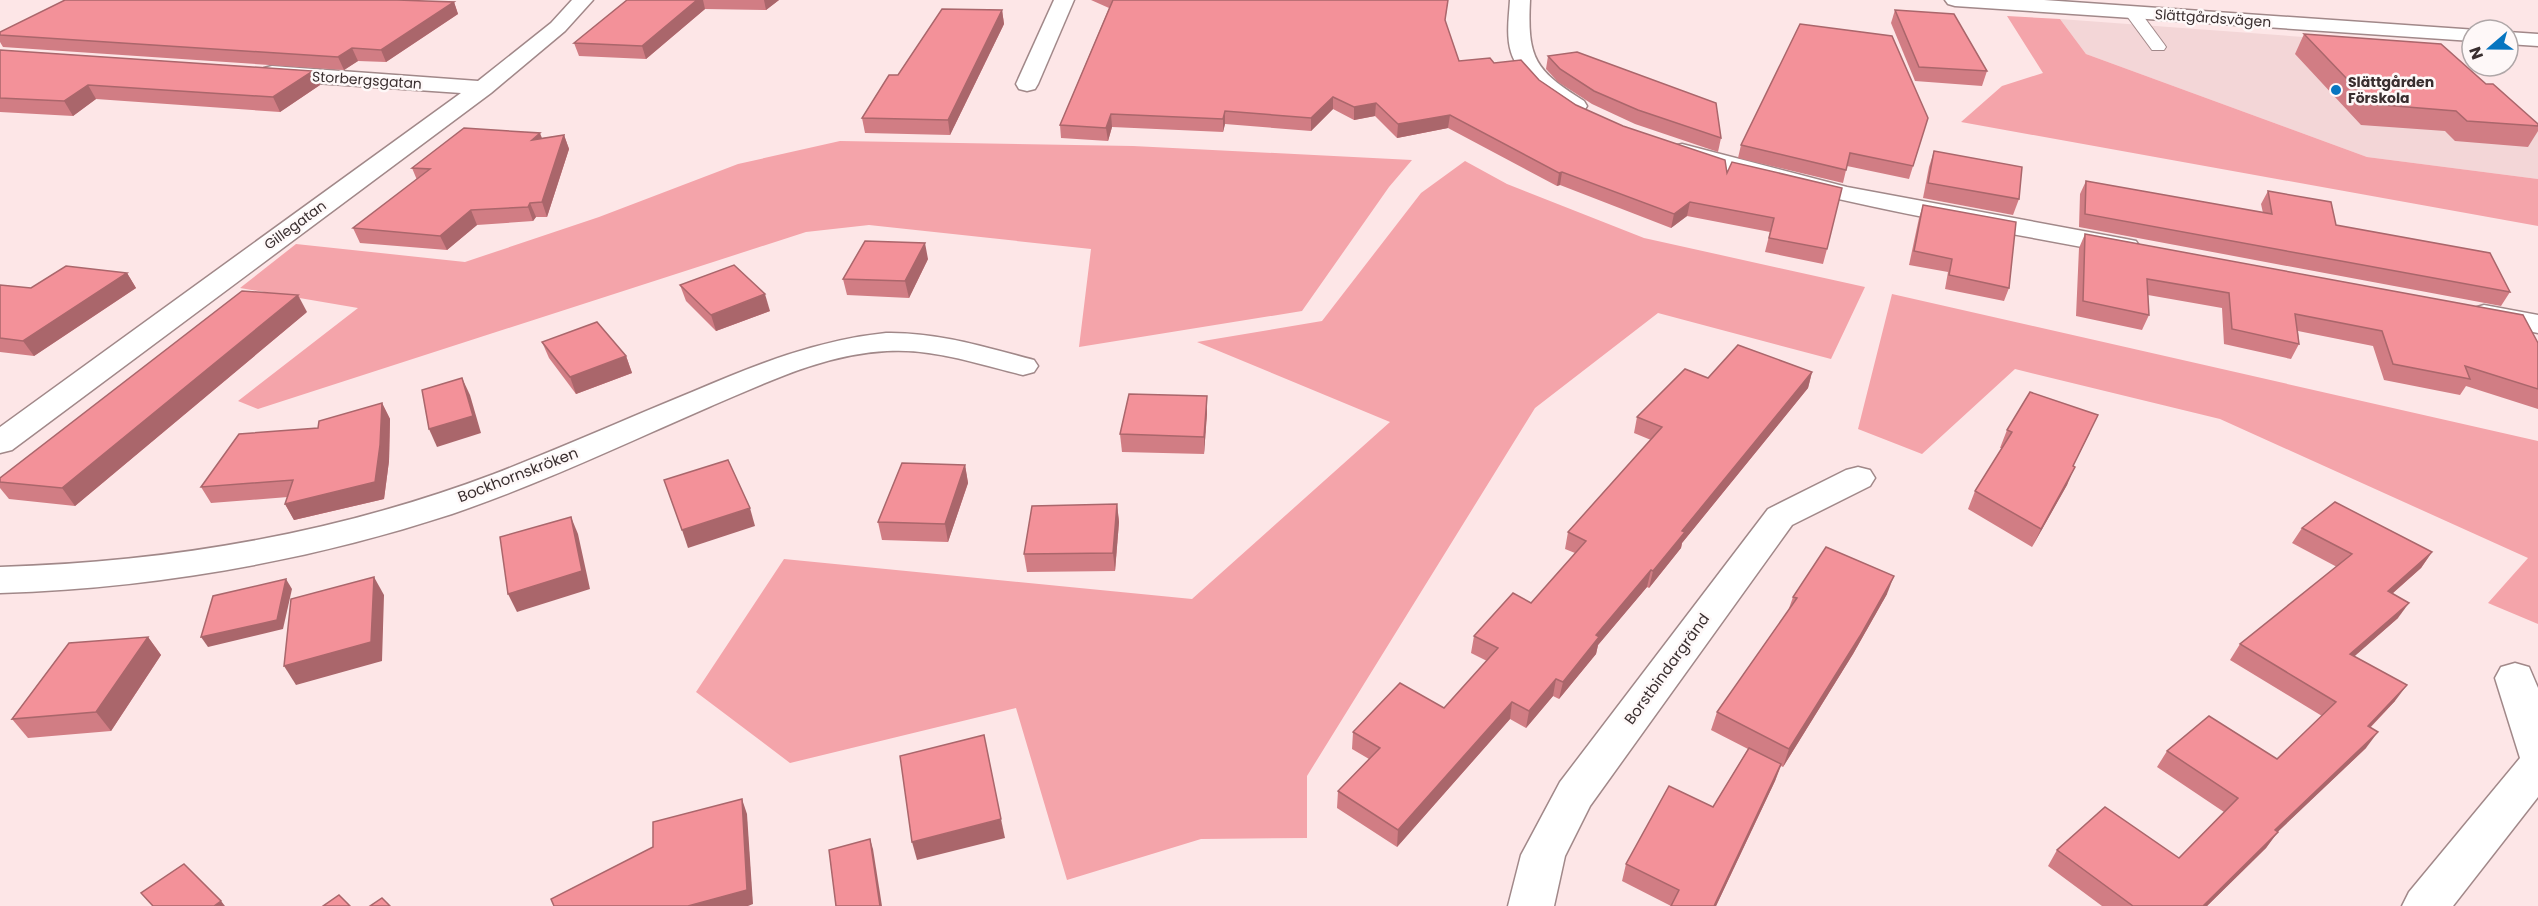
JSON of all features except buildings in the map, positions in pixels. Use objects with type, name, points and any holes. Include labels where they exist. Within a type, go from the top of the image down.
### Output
[{"type":"street","name":"Gillegatan","points":[[0,443],[483,88],[558,27],[583,0]]},
{"type":"street","points":[[1027,84],[1064,0]]},
{"type":"street","points":[[1520,0],[1518,39],[1529,67],[1544,85],[1599,118]]},
{"type":"street","name":"Slättgårdsvägen","points":[[1954,0],[2460,34]]},
{"type":"street","points":[[2520,39],[2538,40]]},
{"type":"street","name":"Storbergsgatan","points":[[247,72],[483,88]]},
{"type":"street","points":[[1658,142],[1716,161],[1819,188],[2149,251]]},
{"type":"street","points":[[2456,309],[2538,324]]},
{"type":"street","name":"Bockhornskröken","points":[[0,580],[103,574],[214,562],[320,541],[378,525],[513,478],[815,353],[889,341],[930,344],[1023,366]]},
{"type":"street","name":"Borstbindargränd","points":[[1531,906],[1543,855],[1575,794],[1780,517],[1858,478]]},
{"type":"street","points":[[2515,678],[2538,753]]},
{"type":"street","points":[[2425,906],[2538,765]]},
{"type":"lane","points":[[2132,12],[2158,47]]},
{"type":"shaded area","points":[[2007,16],[2060,19],[2086,54],[2367,157],[2538,179],[2538,226],[1961,122],[2002,86],[2043,73]]},
{"type":"shaded area","name":"Slättgården Förskola","points":[[2060,19],[2427,46],[2460,69],[2460,78],[2473,78],[2538,123],[2538,179],[2367,157],[2086,54]]},
{"type":"shaded area","points":[[840,141],[1133,146],[1412,160],[1389,187],[1302,311],[1079,347],[1091,249],[869,225],[806,232],[258,409],[238,401],[358,308],[240,288],[296,244],[465,262],[599,217],[738,164]]},
{"type":"shaded area","points":[[1465,161],[1507,184],[1644,238],[1865,287],[1831,359],[1658,313],[1535,408],[1307,776],[1307,838],[1201,839],[1067,880],[1016,708],[790,763],[696,692],[784,559],[1192,599],[1390,422],[1197,342],[1322,321],[1421,193]]},
{"type":"shaded area","points":[[1892,294],[2538,441],[2538,624],[2488,603],[2528,558],[2220,419],[2015,369],[1922,454],[1858,429]]},
{"type":"place","name":"Slättgården Förskola","points":[[2336,90]]}]
